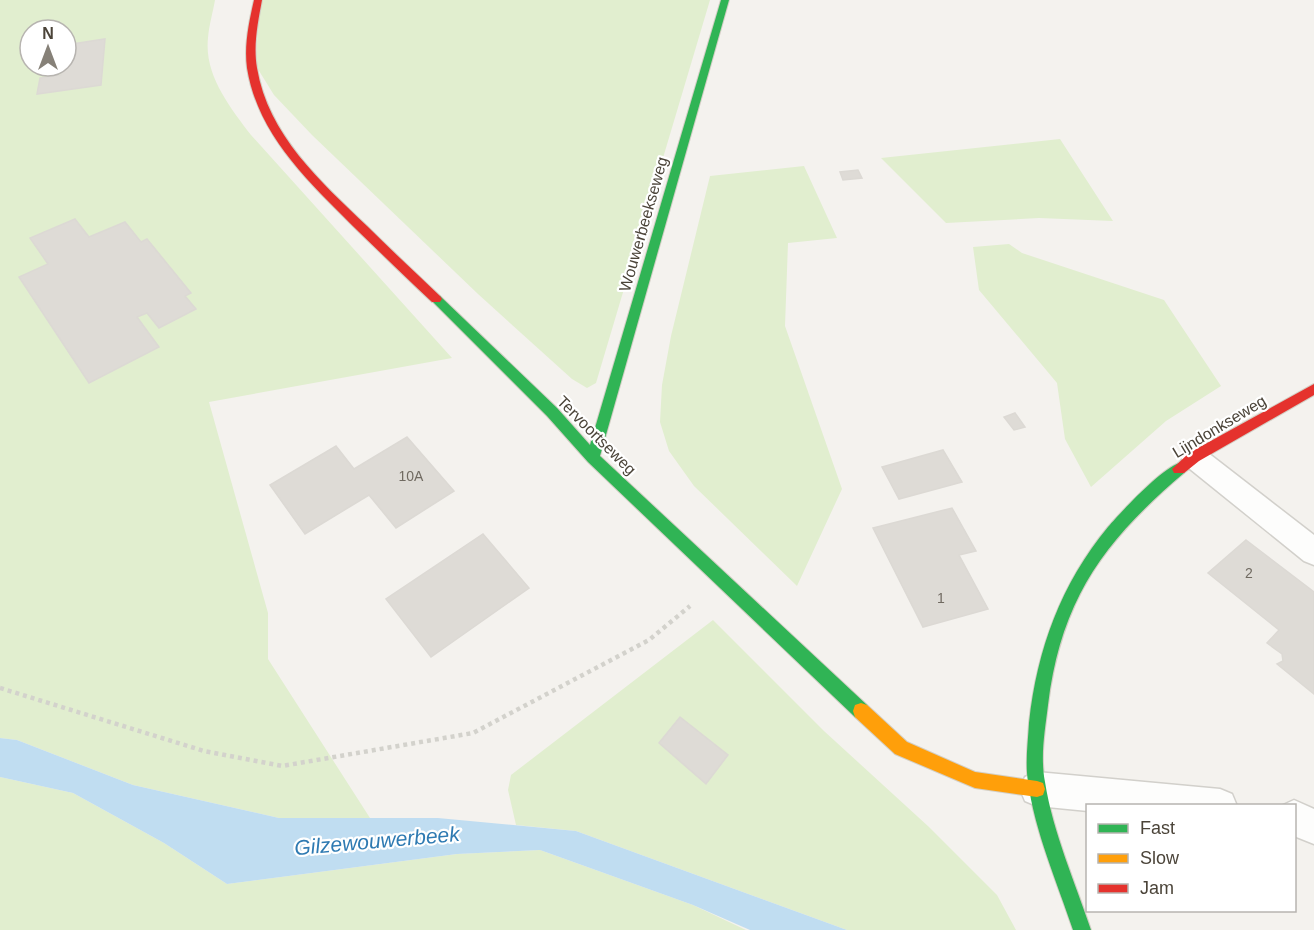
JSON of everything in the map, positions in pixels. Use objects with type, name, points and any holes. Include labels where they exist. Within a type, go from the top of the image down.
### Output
[{"type":"street","name":"Tervoortseweg","points":[[258,0],[250,34],[252,69],[267,120],[297,163],[327,194],[552,412],[593,458],[901,748],[975,780],[1037,789]]},
{"type":"street","name":"Wouwerbeekseweg","points":[[593,458],[725,0]]},
{"type":"street","name":"Lijndonkseweg","points":[[1082,930],[1037,789],[1036,742],[1041,679],[1047,652],[1066,600],[1106,537],[1156,487],[1194,457],[1314,389]]},
{"type":"lane","points":[[1194,457],[1314,552]]},
{"type":"lane","points":[[1037,789],[1198,804]]},
{"type":"lane","points":[[1296,818],[1314,827]]},
{"type":"path","points":[[0,688],[204,751],[282,766],[474,733],[649,640],[723,579]]},
{"type":"green space","points":[[0,0],[215,0],[208,52],[214,78],[227,102],[251,135],[452,358],[209,402],[268,613],[268,659],[370,818],[279,818],[133,785],[17,740],[0,738]]},
{"type":"green space","points":[[259,0],[710,0],[596,383],[587,388],[572,379],[478,294],[312,135],[274,95],[256,66]]},
{"type":"green space","points":[[1060,139],[1113,221],[1039,218],[946,223],[881,158]]},
{"type":"green space","points":[[804,166],[837,238],[788,243],[785,326],[842,489],[797,586],[694,486],[669,451],[660,422],[662,385],[671,336],[710,176]]},
{"type":"green space","points":[[1009,244],[1022,253],[1164,300],[1221,386],[1166,421],[1091,487],[1065,439],[1057,383],[979,290],[973,247]]},
{"type":"green space","points":[[713,620],[824,731],[929,827],[997,895],[1016,930],[847,930],[576,831],[516,825],[508,790],[511,775]]},
{"type":"green space","points":[[0,777],[73,793],[164,843],[227,884],[457,854],[540,850],[693,905],[746,930],[0,930]]},
{"type":"water","name":"Gilzewouwerbeek","points":[[0,738],[17,740],[133,785],[279,818],[438,818],[576,831],[847,930],[750,930],[693,905],[540,850],[457,854],[227,884],[164,843],[73,793],[0,777]]},
{"type":"building","points":[[105,39],[101,85],[37,94],[40,78],[78,78],[78,43]]},
{"type":"building","points":[[858,170],[862,178],[843,180],[840,172]]},
{"type":"building","points":[[75,219],[89,237],[125,222],[141,242],[147,239],[191,293],[185,296],[196,309],[159,328],[147,313],[137,317],[159,347],[89,383],[19,277],[48,264],[30,238]]},
{"type":"building","points":[[1015,413],[1025,427],[1014,430],[1004,417]]},
{"type":"building","points":[[407,437],[454,491],[396,528],[369,495],[305,534],[270,485],[336,446],[354,469]]},
{"type":"building","points":[[943,450],[962,482],[899,499],[882,467]]},
{"type":"building","points":[[952,508],[976,551],[959,555],[988,609],[923,627],[873,528]]},
{"type":"building","points":[[483,534],[529,588],[431,657],[386,599]]},
{"type":"building","points":[[1246,540],[1314,592],[1314,694],[1277,664],[1283,661],[1282,654],[1267,643],[1279,630],[1208,573]]},
{"type":"building","points":[[680,717],[728,755],[706,784],[659,743]]},
{"type":"traffic: fast","points":[[593,458],[725,0]]},
{"type":"traffic: fast","points":[[436,299],[552,412],[593,458],[861,711]]},
{"type":"traffic: fast","points":[[1082,930],[1052,844],[1036,782],[1036,745],[1043,679],[1052,642],[1064,609],[1080,578],[1099,549],[1122,521],[1179,469]]},
{"type":"traffic: slow","points":[[861,711],[901,748],[975,780],[1037,789]]},
{"type":"traffic: jam","points":[[258,0],[251,35],[252,67],[258,96],[271,123],[287,149],[330,197],[436,299]]},
{"type":"traffic: jam","points":[[1179,469],[1194,457],[1314,389]]}]
